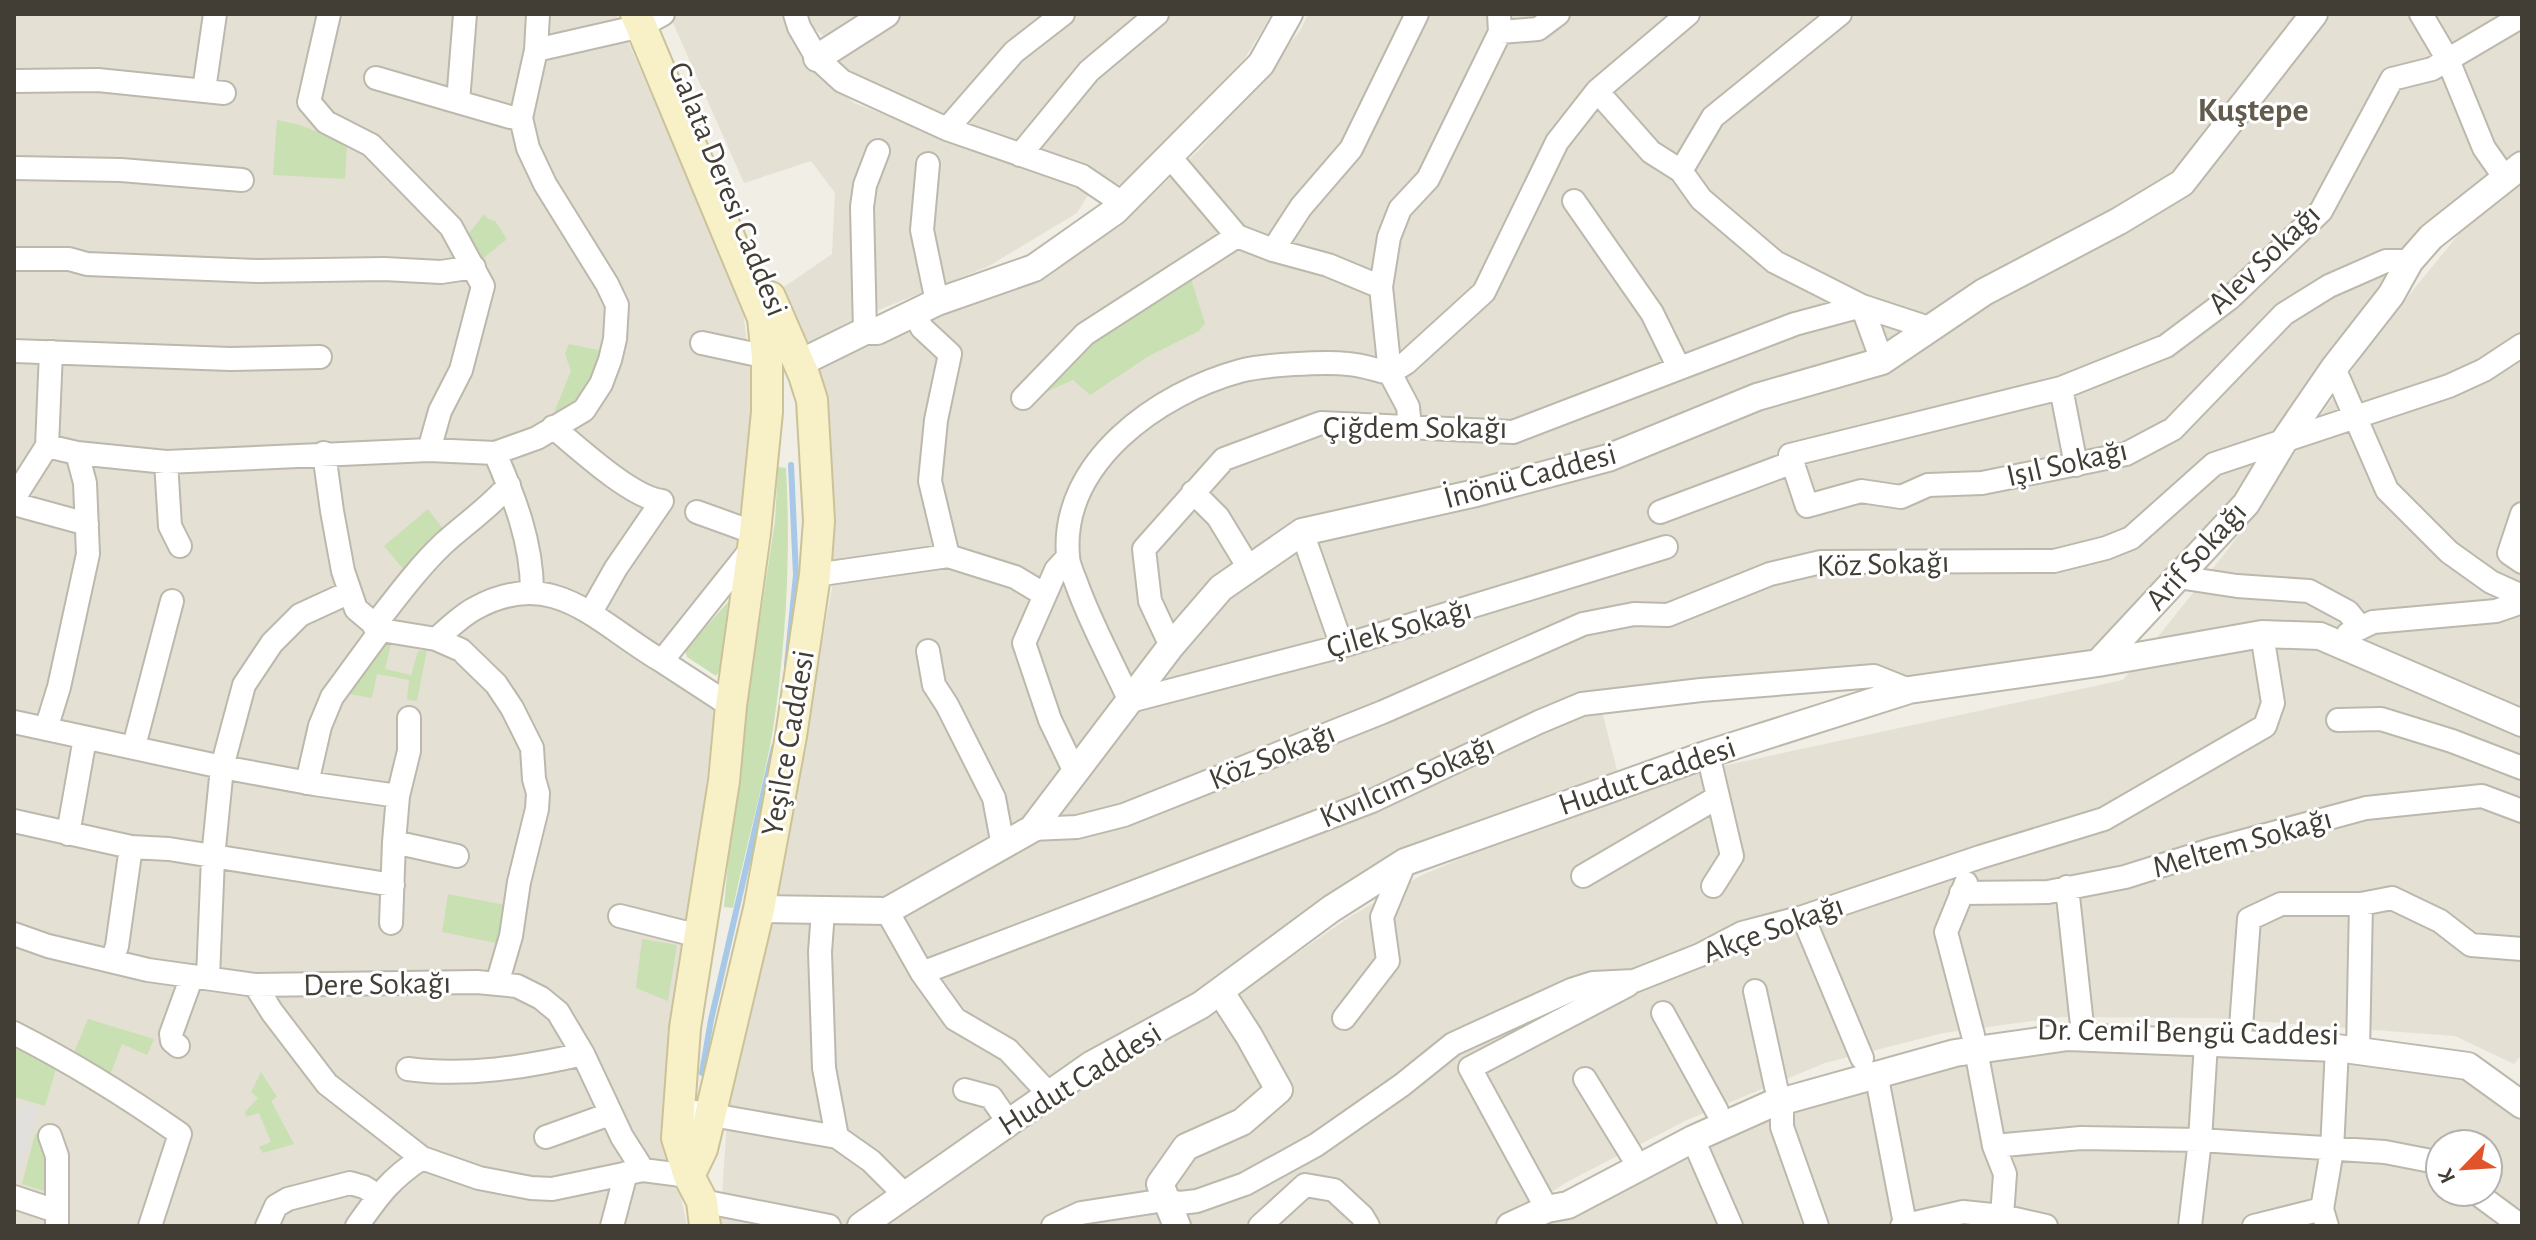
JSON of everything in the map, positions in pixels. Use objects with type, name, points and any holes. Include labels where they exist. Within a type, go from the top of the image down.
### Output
[{"type":"main road","name":"Galata Deresi Caddesi","points":[[652,17],[763,318],[767,357]]},
{"type":"main road","name":"Galata Deresi Caddesi","points":[[652,17],[798,364]]},
{"type":"main road","name":"Yeşilce Caddesi","points":[[698,1201],[677,1138],[685,1028],[724,781],[754,540],[767,412],[767,357]]},
{"type":"main road","name":"Yeşilce Caddesi","points":[[698,1201],[702,1149],[759,909],[791,736],[815,575],[819,521],[812,400],[798,364],[778,381],[767,412]]},
{"type":"street","points":[[14,81],[98,80],[214,92],[215,14]]},
{"type":"street","points":[[329,14],[309,102],[326,122],[371,145],[451,227],[483,286],[461,370],[440,411],[429,450]]},
{"type":"street","points":[[458,102],[465,14]]},
{"type":"street","points":[[47,446],[77,453],[166,462],[429,450],[495,453],[518,447],[584,410],[601,384],[615,339],[617,305],[545,184],[528,148],[521,118],[536,50],[538,14]]},
{"type":"street","points":[[795,14],[817,58],[842,81],[947,129],[1082,176],[1118,200]]},
{"type":"street","points":[[817,58],[886,14]]},
{"type":"street","points":[[947,129],[1014,52],[1063,14]]},
{"type":"street","points":[[1020,155],[1089,71],[1157,14]]},
{"type":"street","points":[[1118,200],[1252,56],[1277,14]]},
{"type":"street","points":[[798,364],[865,331],[877,331],[928,302],[1034,268],[1170,157],[1261,64],[1289,14]]},
{"type":"street","points":[[1273,250],[1301,207],[1351,149],[1417,14]]},
{"type":"street","points":[[1410,427],[1408,407],[1390,373],[1381,287],[1389,237],[1400,209],[1428,179],[1499,23],[1538,29],[1558,14]]},
{"type":"street","points":[[1130,701],[1081,596],[1067,558],[1070,518],[1085,479],[1112,445],[1142,418],[1193,386],[1243,370],[1348,363],[1390,373],[1406,363],[1484,292],[1557,142],[1597,91],[1688,14]]},
{"type":"street","points":[[1681,171],[1713,117],[1840,14]]},
{"type":"street","name":"İnönü Caddesi","points":[[759,909],[887,911],[1032,829],[1171,646],[1221,588],[1302,532],[1476,493],[1608,458],[1757,397],[1882,361],[1984,292],[2119,221],[2182,183],[2314,14]]},
{"type":"street","points":[[2284,441],[2334,368],[2391,295],[2410,261],[2431,237],[2514,172],[2484,148],[2448,60],[2421,14]]},
{"type":"street","name":"Alev Sokağı","points":[[1791,458],[2061,388],[2166,346],[2230,298],[2321,211],[2392,79],[2432,69],[2522,16]]},
{"type":"street","points":[[536,50],[652,17]]},
{"type":"street","points":[[376,78],[521,118]]},
{"type":"street","points":[[1597,91],[1651,152],[1681,171],[1701,199],[1775,262],[1862,306],[1932,329]]},
{"type":"street","points":[[865,331],[862,207],[865,185],[878,151]]},
{"type":"street","points":[[1170,157],[1237,236],[1273,250],[1328,265],[1381,287]]},
{"type":"street","points":[[928,164],[922,230],[928,302],[922,328],[950,354],[936,420],[930,481],[948,556]]},
{"type":"street","points":[[14,168],[121,170],[242,180]]},
{"type":"street","points":[[1574,201],[1652,313],[1679,368]]},
{"type":"street","points":[[1023,398],[1085,334],[1237,236]]},
{"type":"street","points":[[14,259],[69,259],[87,264],[258,271],[384,269],[441,272],[474,267]]},
{"type":"street","name":"Işıl Sokağı","points":[[1791,458],[1807,506],[1861,491],[1901,497],[1928,485],[1982,483],[2126,454],[2173,429],[2284,314],[2329,286],[2386,261],[2410,261]]},
{"type":"street","points":[[1862,306],[1882,361]]},
{"type":"street","name":"Çiğdem Sokağı","points":[[1171,646],[1150,601],[1144,549],[1224,459],[1321,423],[1513,432],[1795,324],[1862,306]]},
{"type":"street","points":[[702,343],[767,357]]},
{"type":"street","name":"Köz Sokağı","points":[[1032,829],[1077,827],[1124,815],[1383,712],[1583,624],[1634,614],[1668,615],[1770,574],[1821,562],[2054,561],[2106,548],[2131,538],[2214,464],[2449,386],[2484,370],[2522,345]]},
{"type":"street","points":[[14,351],[218,359],[320,357]]},
{"type":"street","points":[[14,498],[47,446],[51,352]]},
{"type":"street","points":[[2334,368],[2387,490],[2449,552],[2491,582],[2522,596]]},
{"type":"street","points":[[2061,388],[2076,465]]},
{"type":"street","points":[[553,427],[610,474],[651,500],[662,501],[616,568],[591,612]]},
{"type":"street","name":"Arif Sokağı","points":[[2098,663],[2246,504],[2284,441]]},
{"type":"street","points":[[46,729],[59,687],[88,554],[85,483],[77,453]]},
{"type":"street","points":[[324,453],[332,511],[356,609],[377,628],[436,639],[461,650],[496,684],[532,748],[537,809],[519,882],[511,936],[497,984]]},
{"type":"street","points":[[495,453],[509,485],[530,551],[532,591]]},
{"type":"street","points":[[1660,512],[1791,458]]},
{"type":"street","points":[[166,462],[170,526],[180,546]]},
{"type":"street","points":[[307,783],[320,726],[332,697],[377,628],[419,569],[509,485]]},
{"type":"street","points":[[1193,492],[1218,517],[1249,568]]},
{"type":"street","points":[[14,504],[87,524]]},
{"type":"street","points":[[662,661],[754,540],[697,512]]},
{"type":"street","points":[[2522,514],[2509,553],[2522,562]]},
{"type":"street","points":[[1302,532],[1342,646]]},
{"type":"street","name":"Çilek Sokağı","points":[[1130,701],[1342,646],[1666,547]]},
{"type":"street","points":[[815,575],[948,556],[1015,577],[1045,595]]},
{"type":"street","points":[[1067,558],[1056,570],[1024,643],[1050,720],[1075,772]]},
{"type":"street","points":[[2178,577],[2237,586],[2309,591],[2348,612],[2361,628]]},
{"type":"street","points":[[436,639],[473,609],[504,596],[532,591],[549,594],[591,612],[731,706]]},
{"type":"street","points":[[178,1046],[172,1041],[171,1034],[200,977],[222,767],[244,685],[272,643],[300,615],[350,592]]},
{"type":"street","points":[[134,746],[172,601]]},
{"type":"street","points":[[2334,642],[2373,622],[2496,611],[2522,602]]},
{"type":"street","name":"Hudut Caddesi","points":[[861,1226],[1091,1065],[1201,1005],[1331,909],[1405,862],[1708,754],[1909,690],[2098,663],[2262,634],[2320,636],[2522,723]]},
{"type":"street","name":"Akçe Sokağı","points":[[1053,1226],[1081,1213],[1165,1200],[1180,1203],[1197,1201],[1245,1184],[1316,1145],[1402,1085],[1453,1044],[1571,990],[1593,983],[1634,981],[1700,955],[1742,933],[1803,917],[2104,819],[2265,726],[2273,703],[2262,634]]},
{"type":"street","points":[[928,651],[934,685],[994,798],[1003,846]]},
{"type":"street","name":"Kıvılcım Sokağı","points":[[922,973],[1372,801],[1582,704],[1701,690],[1874,676],[1909,690]]},
{"type":"street","points":[[391,923],[398,796],[409,751],[409,718]]},
{"type":"street","points":[[2338,720],[2381,719],[2452,741],[2522,768]]},
{"type":"street","points":[[14,722],[222,767],[398,796]]},
{"type":"street","points":[[68,834],[85,738]]},
{"type":"street","points":[[1708,754],[1732,856],[1713,886]]},
{"type":"street","name":"Meltem Sokağı","points":[[1961,893],[2048,892],[2125,877],[2214,849],[2366,808],[2482,796],[2522,811]]},
{"type":"street","points":[[1583,876],[1718,797]]},
{"type":"street","points":[[14,821],[131,847],[169,849],[393,885]]},
{"type":"street","points":[[394,842],[457,856]]},
{"type":"street","points":[[112,961],[117,946],[131,847]]},
{"type":"street","points":[[1980,857],[1961,893],[1946,932],[1974,1043],[1994,1146],[2005,1174],[2002,1216]]},
{"type":"street","points":[[1344,1018],[1388,961],[1382,917],[1405,862]]},
{"type":"street","points":[[2067,887],[2082,1025]]},
{"type":"street","points":[[2241,1027],[2249,919],[2281,904],[2361,904],[2392,898],[2440,921],[2471,945],[2522,949]]},
{"type":"street","points":[[2254,1226],[2325,1218],[2332,1150],[2351,1045],[2361,904]]},
{"type":"street","points":[[823,911],[820,952],[824,1068],[837,1137]]},
{"type":"street","points":[[887,911],[922,973],[955,1019],[1008,1050],[1049,1094]]},
{"type":"street","points":[[620,916],[699,936]]},
{"type":"street","points":[[1803,917],[1869,1066],[1903,1225],[1963,1212],[2002,1216],[2046,1226]]},
{"type":"street","name":"Dere Sokağı","points":[[16,940],[112,961],[255,985],[477,982],[517,986],[541,998],[558,1012],[583,1054],[634,1172]]},
{"type":"street","points":[[1550,1217],[1470,1068],[1634,981]]},
{"type":"street","points":[[255,985],[327,1084],[422,1158],[479,1178],[531,1188],[552,1189],[634,1172],[698,1201],[829,1226]]},
{"type":"street","points":[[1177,1226],[1160,1184],[1186,1147],[1242,1122],[1279,1090],[1220,991]]},
{"type":"street","points":[[1755,991],[1779,1094],[1782,1127],[1817,1226]]},
{"type":"street","points":[[1663,1013],[1717,1111]]},
{"type":"street","name":"Dr. Cemil Bengü Caddesi","points":[[1550,1217],[1563,1193],[1631,1154],[1717,1111],[1869,1066],[1974,1043],[2038,1025],[2241,1027],[2351,1045],[2468,1066],[2522,1105]]},
{"type":"street","points":[[14,1033],[99,1079],[180,1134],[150,1226]]},
{"type":"street","name":"Dr. Cemil Bengü Caddesi","points":[[1974,1043],[2068,1037],[2206,1043],[2453,1047],[2488,1062],[2522,1084]]},
{"type":"street","points":[[2190,1226],[2200,1140],[2206,1043]]},
{"type":"street","points":[[408,1069],[453,1071],[526,1067],[583,1054]]},
{"type":"street","points":[[1585,1079],[1631,1154]]},
{"type":"street","points":[[965,1090],[991,1097],[1009,1123]]},
{"type":"street","name":"Dr. Cemil Bengü Caddesi","points":[[1510,1226],[1550,1217],[1779,1094]]},
{"type":"street","points":[[680,1106],[710,1116],[837,1137],[871,1161],[905,1195]]},
{"type":"street","points":[[546,1137],[610,1114]]},
{"type":"street","points":[[14,1197],[57,1219],[57,1156],[50,1136]]},
{"type":"street","points":[[1994,1146],[2081,1138],[2200,1140],[2385,1152],[2424,1160]]},
{"type":"street","points":[[1693,1139],[1731,1226]]},
{"type":"street","points":[[357,1226],[377,1195],[402,1171],[422,1158]]},
{"type":"street","points":[[612,1226],[634,1172]]},
{"type":"street","points":[[267,1226],[276,1206],[288,1199],[350,1183],[377,1195]]},
{"type":"street","points":[[1260,1226],[1305,1185],[1334,1190],[1362,1216],[1368,1226]]},
{"type":"street","points":[[2497,1208],[2521,1226]]},
{"type":"shaded area","points":[[14,14],[616,14],[742,302],[755,413],[738,584],[671,656],[715,702],[668,1138],[687,1226],[14,1226]]},
{"type":"shaded area","points":[[669,14],[787,14],[801,57],[854,103],[1090,192],[1077,213],[989,266],[848,322],[806,348],[784,287],[832,254],[835,193],[811,161],[744,183]]},
{"type":"shaded area","points":[[806,14],[864,14],[827,39],[808,23]]},
{"type":"shaded area","points":[[904,14],[1272,14],[1245,58],[1123,186],[854,77],[835,59]]},
{"type":"shaded area","points":[[1308,14],[2522,14],[2522,156],[2409,246],[2336,346],[2237,493],[2097,648],[1870,690],[1601,708],[1619,777],[1393,857],[855,1226],[720,1226],[729,1090],[775,890],[832,588],[827,415],[816,371],[871,338],[1047,267],[1134,212],[1202,147],[1300,31]]},
{"type":"shaded area","points":[[2522,183],[2522,1054],[2514,1064],[2455,1036],[2213,1018],[2062,1017],[1943,1033],[1825,1063],[1687,1120],[1565,1183],[1495,1226],[876,1226],[1044,1099],[1205,1017],[1348,918],[1420,876],[1538,826],[1690,773],[2123,680],[2230,547],[2378,333],[2463,229]]},
{"type":"shaded area","points":[[2067,1043],[2438,1068],[2498,1092],[2522,1112],[2522,1226],[1536,1226],[1806,1102],[1935,1067]]},
{"type":"shaded area","points":[[20,1102],[39,1107],[18,1179],[14,1178],[14,1120]]},
{"type":"green space","points":[[277,120],[300,125],[347,144],[345,179],[273,175]]},
{"type":"green space","points":[[484,214],[495,221],[507,239],[481,260],[466,237]]},
{"type":"green space","points":[[1189,273],[1205,323],[1199,331],[1149,356],[1090,395],[1073,380],[1037,396],[1090,337]]},
{"type":"green space","points":[[569,344],[603,351],[601,361],[586,389],[553,415],[571,371],[565,354]]},
{"type":"green space","points":[[778,467],[786,468],[788,534],[784,631],[773,729],[733,908],[724,907],[736,778],[775,521]]},
{"type":"green space","points":[[428,509],[444,530],[405,571],[384,546]]},
{"type":"green space","points":[[728,602],[721,669],[716,676],[687,657],[685,650]]},
{"type":"green space","points":[[383,643],[391,644],[385,669],[411,675],[418,651],[427,650],[417,701],[407,700],[409,680],[377,674],[372,698],[343,693]]},
{"type":"green space","points":[[448,894],[510,906],[501,944],[442,932]]},
{"type":"green space","points":[[642,939],[677,945],[668,1001],[636,988]]},
{"type":"green space","points":[[88,1019],[154,1039],[147,1055],[122,1044],[110,1075],[73,1055]]},
{"type":"green space","points":[[14,1046],[58,1062],[45,1106],[14,1097]]},
{"type":"green space","points":[[261,1072],[277,1097],[271,1101],[294,1144],[263,1153],[259,1147],[271,1142],[259,1113],[246,1117],[245,1112],[258,1098],[251,1092]]},
{"type":"green space","points":[[35,1134],[40,1134],[44,1149],[44,1191],[22,1184]]},
{"type":"waterway","points":[[787,665],[796,575],[791,465]]},
{"type":"waterway","points":[[702,1073],[711,1020],[774,747]]},
{"type":"district","name":"Kuştepe","points":[[2253,111]]}]
